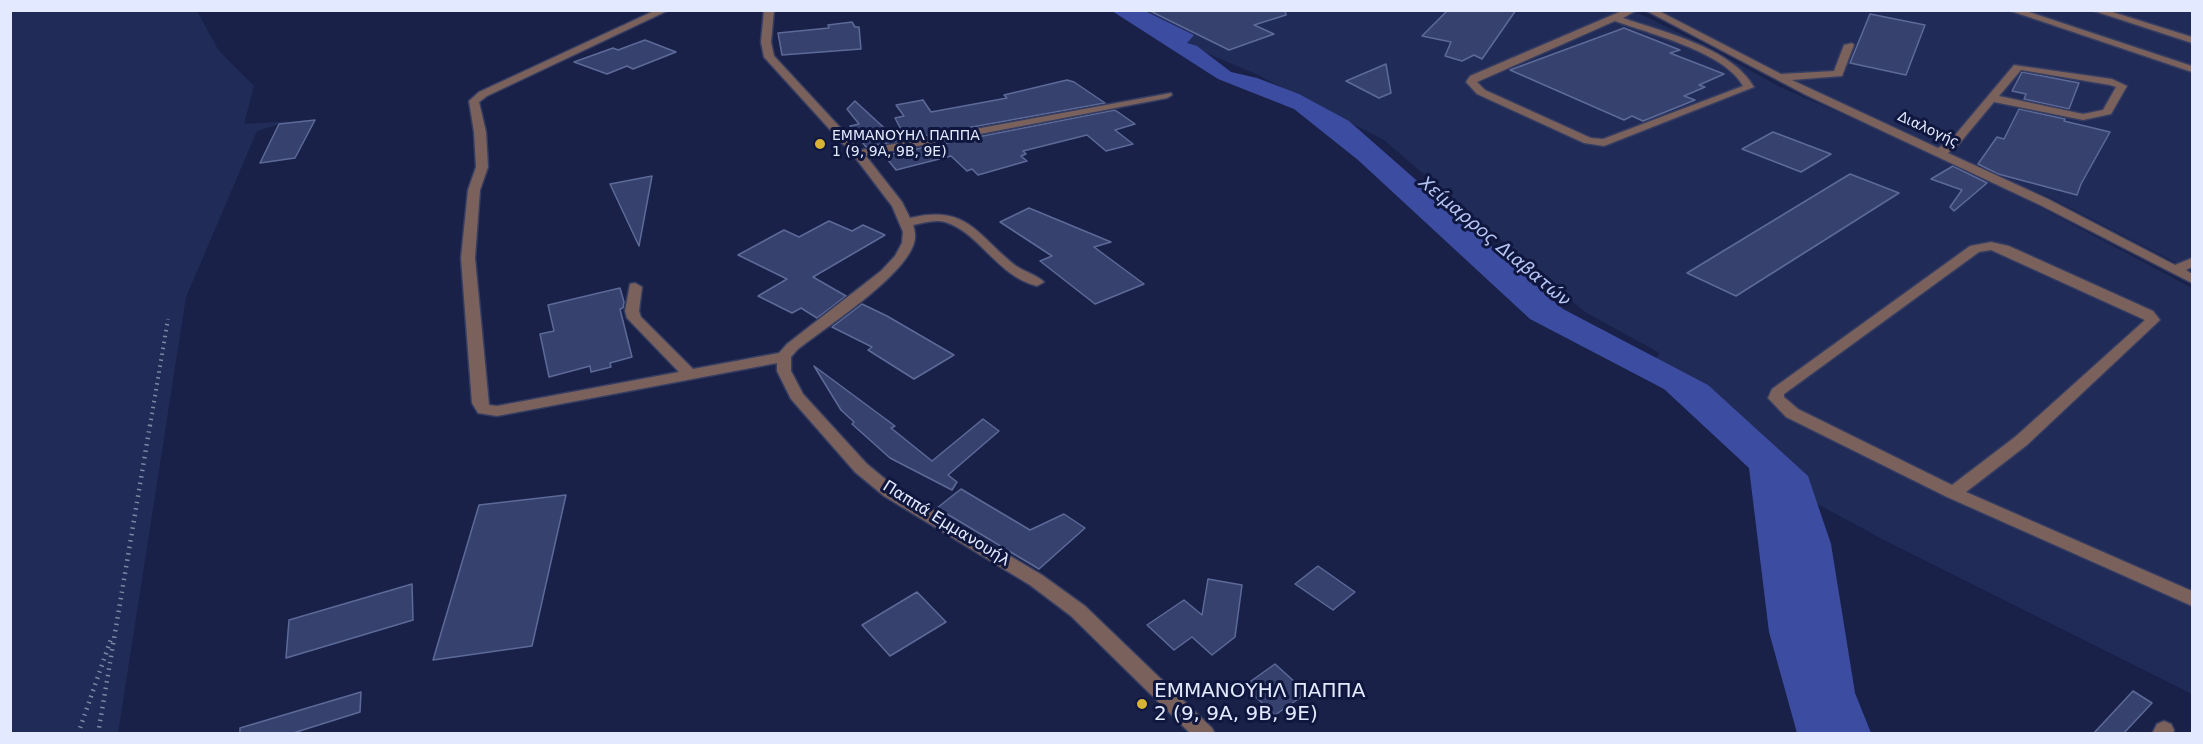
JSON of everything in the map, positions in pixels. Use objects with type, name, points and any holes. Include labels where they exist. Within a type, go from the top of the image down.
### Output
[{"type":"street","points":[[665,10],[490,91],[474,101],[482,167],[474,190],[468,258],[480,403],[484,409],[497,411],[784,357],[792,347],[886,274],[901,257],[908,243],[909,232],[898,205],[858,154],[769,57],[766,42],[769,10]]},
{"type":"street","points":[[1615,18],[1705,52],[1742,73],[1749,87],[1604,143],[1588,141],[1481,92],[1471,82],[1474,78],[1564,42],[1615,18],[1633,10]]},
{"type":"street","name":"Διαλογής","points":[[1649,10],[1778,77],[1941,152],[2193,279]]},
{"type":"street","points":[[2012,10],[2193,69]]},
{"type":"street","points":[[2095,10],[2193,40]]},
{"type":"street","points":[[2124,10],[2193,32]]},
{"type":"street","points":[[2132,10],[2152,19]]},
{"type":"street","points":[[1778,77],[1838,74],[1849,45]]},
{"type":"street","points":[[1941,152],[1955,142],[1991,98],[2018,67],[2112,82],[2122,86],[2108,112],[2083,117],[1991,98]]},
{"type":"street","points":[[858,154],[1167,95]]},
{"type":"street","points":[[906,223],[925,218],[951,219],[1019,275],[1037,282]]},
{"type":"street","points":[[1953,493],[2021,441],[2153,320],[2148,314],[2004,249],[1982,246],[1975,249],[1777,392],[1776,398],[1792,412],[1953,493],[2193,599]]},
{"type":"street","points":[[2175,270],[2193,262]]},
{"type":"street","points":[[635,286],[632,311],[634,318],[690,374]]},
{"type":"street","name":"Παππά Εμμανουήλ","points":[[784,357],[784,372],[796,396],[861,468],[890,492],[1036,580],[1078,611],[1205,734]]},
{"type":"path","points":[[98,734],[168,319]]},
{"type":"path","points":[[78,734],[117,624]]},
{"type":"shaded area","points":[[10,11],[197,11],[219,51],[254,86],[244,124],[290,121],[257,131],[186,297],[118,733],[11,733]]},
{"type":"shaded area","points":[[1133,11],[1634,11],[1706,46],[1780,87],[1965,167],[2192,288],[2192,694],[1882,539],[1814,502],[1655,360],[1660,353],[1585,312],[1384,140],[1256,74],[1187,45]]},
{"type":"shaded area","points":[[1662,11],[2192,11],[2192,271],[2049,197],[1979,168],[1776,72]]},
{"type":"water","points":[[1112,11],[1145,11],[1194,35],[1187,43],[1197,46],[1231,72],[1257,78],[1299,94],[1349,121],[1563,309],[1708,385],[1808,476],[1831,544],[1855,693],[1871,733],[1797,733],[1769,632],[1749,468],[1664,389],[1530,319],[1358,160],[1294,109],[1218,79]]},
{"type":"building","points":[[1148,10],[1285,10],[1286,15],[1254,25],[1274,34],[1229,50]]},
{"type":"building","points":[[1448,10],[1516,10],[1482,59],[1474,55],[1462,61],[1445,56],[1451,42],[1422,36]]},
{"type":"building","points":[[1870,14],[1925,25],[1906,75],[1850,63]]},
{"type":"building","points":[[852,22],[855,27],[859,27],[861,49],[782,55],[778,33],[829,28],[828,25]]},
{"type":"building","points":[[1624,28],[1680,50],[1670,53],[1724,74],[1699,85],[1705,87],[1684,96],[1695,100],[1643,121],[1632,116],[1624,120],[1510,70]]},
{"type":"building","points":[[645,40],[676,52],[633,69],[627,66],[607,74],[574,62],[613,48],[618,50]]},
{"type":"building","points":[[1386,64],[1391,93],[1379,98],[1346,81]]},
{"type":"building","points":[[2022,72],[2079,83],[2069,109],[2024,99],[2026,94],[2012,91]]},
{"type":"building","points":[[1067,80],[1074,82],[1105,103],[906,139],[895,118],[904,116],[896,105],[923,100],[931,112],[1007,98],[1004,95]]},
{"type":"building","points":[[855,101],[899,141],[866,147],[850,126],[859,124],[847,109]]},
{"type":"building","points":[[2019,109],[2110,132],[2077,195],[1998,174],[1978,164],[1997,137],[2004,139]]},
{"type":"building","points":[[1115,110],[1135,124],[1115,130],[1133,144],[1106,151],[1087,135],[1023,151],[1026,154],[1021,156],[1027,161],[978,175],[972,169],[967,171],[951,156],[896,170],[884,155],[912,151]]},
{"type":"building","points":[[315,120],[295,158],[260,163],[279,124]]},
{"type":"building","points":[[1773,132],[1831,154],[1801,172],[1742,149]]},
{"type":"building","points":[[1953,166],[1987,183],[1954,211],[1950,207],[1962,190],[1931,179]]},
{"type":"building","points":[[1850,174],[1899,193],[1736,296],[1687,273]]},
{"type":"building","points":[[652,176],[639,246],[610,184]]},
{"type":"building","points":[[1029,208],[1111,242],[1094,247],[1144,284],[1095,304],[1040,261],[1052,256],[1000,222]]},
{"type":"building","points":[[829,221],[852,231],[863,225],[885,235],[813,277],[846,296],[817,318],[801,308],[792,313],[758,296],[787,279],[738,255],[784,230],[799,237]]},
{"type":"building","points":[[620,288],[624,302],[623,308],[620,309],[632,357],[610,363],[611,367],[591,372],[590,366],[549,377],[540,334],[554,331],[548,305]]},
{"type":"building","points":[[862,304],[954,355],[914,379],[868,350],[872,347],[832,327]]},
{"type":"building","points":[[814,366],[895,426],[891,428],[932,461],[983,419],[999,431],[948,475],[957,482],[952,490],[890,458],[852,424],[854,422],[841,410]]},
{"type":"building","points":[[961,489],[1030,530],[1064,514],[1085,528],[1039,569],[937,508]]},
{"type":"building","points":[[566,495],[532,646],[433,660],[479,505]]},
{"type":"building","points":[[1318,566],[1355,592],[1333,610],[1295,584]]},
{"type":"building","points":[[1208,579],[1242,585],[1235,637],[1212,655],[1192,637],[1174,650],[1147,625],[1184,600],[1202,615]]},
{"type":"building","points":[[412,584],[413,620],[286,658],[289,620]]},
{"type":"building","points":[[917,592],[946,622],[890,656],[862,625]]},
{"type":"building","points":[[1275,664],[1307,693],[1275,715],[1244,686]]},
{"type":"building","points":[[2133,691],[2152,703],[2123,734],[2093,734]]},
{"type":"building","points":[[361,692],[360,712],[290,734],[240,734],[240,728]]},
{"type":"place","name":"ΕΜΜΑΝΟΥΗΛ ΠΑΠΠΑ 1 (9, 9Α, 9Β, 9Ε)","points":[[820,144]]},
{"type":"place","name":"ΕΜΜΑΝΟΥΗΛ ΠΑΠΠΑ 2 (9, 9Α, 9Β, 9Ε)","points":[[1142,704]]},
{"type":"water label","name":"Χείμαρρος Διαβατών","points":[[1494,242]]}]
